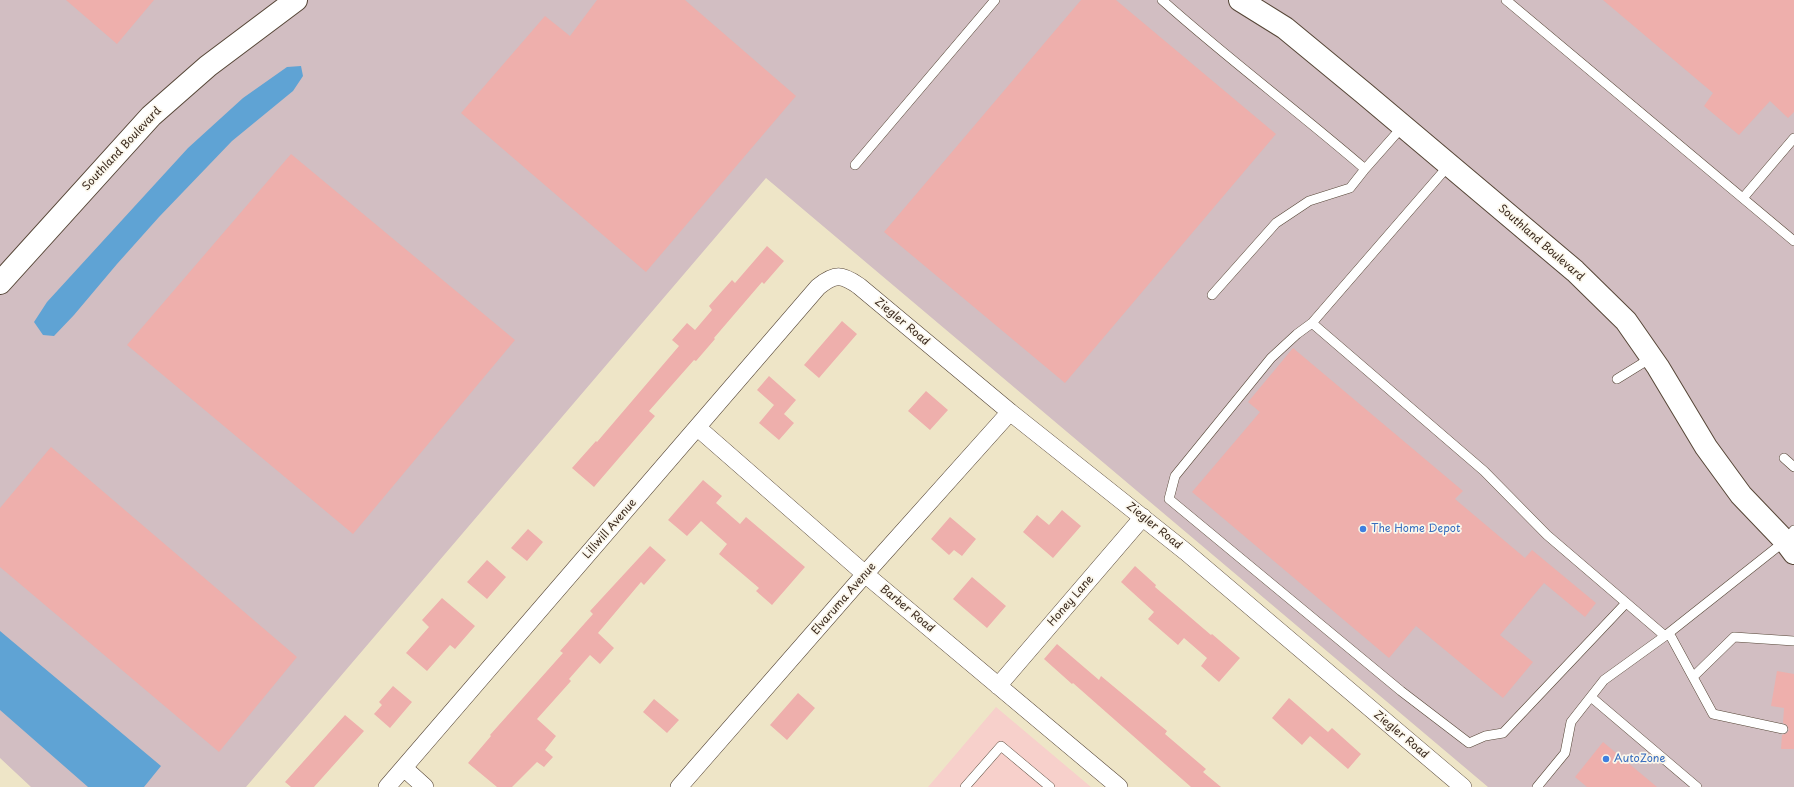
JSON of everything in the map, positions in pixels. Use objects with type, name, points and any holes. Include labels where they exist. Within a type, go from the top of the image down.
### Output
[{"type":"street","name":"Southland Boulevard","points":[[0,283],[151,116],[208,66],[296,0]]},
{"type":"street","name":"Southland Boulevard","points":[[1240,0],[1285,28],[1403,126],[1575,271],[1626,321],[1651,358],[1706,447],[1732,483],[1741,494],[1792,542]]},
{"type":"street","name":"Ziegler Road","points":[[836,276],[849,279],[859,286],[1010,412],[1143,517],[1463,787]]},
{"type":"street","name":"Lillwill Avenue","points":[[387,787],[818,287],[827,280],[836,276]]},
{"type":"street","name":"Elvaruma Avenue","points":[[679,787],[865,574],[1010,412]]},
{"type":"street","name":"Barber Road","points":[[698,428],[865,574],[1119,787]]},
{"type":"street","name":"Honey Lane","points":[[998,686],[1143,517]]},
{"type":"street","points":[[404,768],[425,787]]},
{"type":"lane","points":[[855,165],[995,0]]},
{"type":"lane","points":[[1162,0],[1365,169]]},
{"type":"lane","points":[[1506,0],[1794,241]]},
{"type":"lane","points":[[1212,295],[1276,223],[1309,201],[1350,188],[1403,126]]},
{"type":"lane","points":[[1743,198],[1794,138]]},
{"type":"lane","points":[[1449,165],[1312,323],[1297,334],[1271,358],[1175,476],[1169,499],[1401,691],[1469,743],[1485,736],[1503,733],[1626,603]]},
{"type":"lane","points":[[1312,323],[1484,472],[1547,535],[1626,603],[1667,635],[1694,677],[1713,714],[1783,730]]},
{"type":"lane","points":[[1618,379],[1651,358]]},
{"type":"lane","points":[[1784,458],[1794,467]]},
{"type":"lane","points":[[1539,786],[1564,754],[1571,722],[1604,680],[1792,542]]},
{"type":"lane","points":[[1694,677],[1734,638],[1794,642]]},
{"type":"lane","points":[[1591,697],[1697,787]]},
{"type":"lane","points":[[964,787],[1001,746],[1050,787]]},
{"type":"shaded area","points":[[0,0],[1794,0],[1794,787],[1488,787],[766,178],[246,787],[31,787],[0,758]]},
{"type":"shaded area","points":[[996,707],[1091,787],[928,787]]},
{"type":"water","points":[[301,66],[303,76],[293,91],[232,141],[159,217],[54,336],[43,335],[34,322],[47,302],[188,148],[243,98],[287,67]]},
{"type":"water","points":[[0,631],[161,766],[144,787],[88,787],[0,710]]},
{"type":"building","points":[[66,0],[154,0],[117,44]]},
{"type":"building","points":[[597,0],[685,0],[796,96],[646,272],[461,113],[545,16],[570,36]]},
{"type":"building","points":[[1081,0],[1116,0],[1276,134],[1065,383],[884,232]]},
{"type":"building","points":[[1603,0],[1794,0],[1794,112],[1788,118],[1770,101],[1739,135],[1704,106],[1713,93]]},
{"type":"building","points":[[291,154],[515,340],[353,534],[127,345]]},
{"type":"building","points":[[767,246],[784,261],[764,284],[762,282],[696,361],[694,360],[649,411],[655,416],[594,487],[572,468],[596,441],[597,442],[679,346],[672,340],[687,323],[695,330],[712,310],[709,306],[732,280],[735,283]]},
{"type":"building","points":[[842,321],[857,334],[819,378],[804,365]]},
{"type":"building","name":"The Home Depot","points":[[1293,348],[1463,491],[1455,499],[1525,558],[1532,550],[1596,603],[1585,617],[1544,583],[1500,635],[1533,662],[1503,698],[1416,626],[1389,658],[1192,492],[1260,412],[1248,402]]},
{"type":"building","points":[[769,376],[796,400],[784,414],[794,423],[779,440],[759,423],[774,405],[757,390]]},
{"type":"building","points":[[926,391],[948,410],[930,430],[908,411]]},
{"type":"building","points":[[51,447],[297,657],[219,752],[0,567],[0,508]]},
{"type":"building","points":[[703,480],[722,496],[716,503],[740,524],[746,517],[805,567],[772,605],[756,591],[759,588],[719,554],[727,544],[701,521],[687,536],[668,520]]},
{"type":"building","points":[[1062,510],[1081,526],[1053,558],[1023,532],[1037,515],[1049,525]]},
{"type":"building","points":[[950,517],[976,539],[962,556],[954,550],[949,555],[931,539]]},
{"type":"building","points":[[528,529],[543,542],[527,561],[511,548]]},
{"type":"building","points":[[650,546],[666,560],[644,585],[641,582],[598,633],[614,648],[600,664],[590,655],[569,679],[571,681],[537,719],[556,736],[545,750],[553,757],[544,767],[537,762],[512,787],[497,787],[468,763],[491,736],[490,735],[563,653],[560,651],[593,614],[590,611]]},
{"type":"building","points":[[487,560],[506,577],[487,599],[467,582]]},
{"type":"building","points":[[1135,566],[1156,585],[1155,587],[1240,658],[1219,682],[1201,666],[1207,658],[1184,638],[1178,645],[1148,619],[1154,612],[1121,582]]},
{"type":"building","points":[[972,577],[1006,606],[987,628],[953,599]]},
{"type":"building","points":[[442,598],[475,626],[455,649],[450,645],[427,671],[406,653],[429,627],[422,620]]},
{"type":"building","points":[[1057,644],[1099,680],[1101,676],[1167,731],[1165,734],[1206,769],[1203,772],[1221,787],[1191,787],[1073,683],[1072,684],[1044,659]]},
{"type":"building","points":[[1777,671],[1794,674],[1794,749],[1781,749],[1782,735],[1787,733],[1789,730],[1787,725],[1783,723],[1784,708],[1771,706]]},
{"type":"building","points":[[393,686],[412,702],[390,728],[374,714],[382,705],[379,702]]},
{"type":"building","points":[[798,693],[815,708],[787,740],[770,725]]},
{"type":"building","points":[[1289,698],[1328,732],[1332,728],[1361,754],[1348,769],[1310,736],[1302,745],[1272,718]]},
{"type":"building","points":[[654,699],[679,720],[667,733],[643,712]]},
{"type":"building","points":[[345,715],[364,731],[314,787],[291,787],[285,782]]},
{"type":"building","name":"AutoZone","points":[[1603,742],[1657,787],[1587,787],[1575,777]]},
{"type":"place","name":"The Home Depot","points":[[1363,529]]},
{"type":"place","name":"AutoZone","points":[[1606,759]]}]
